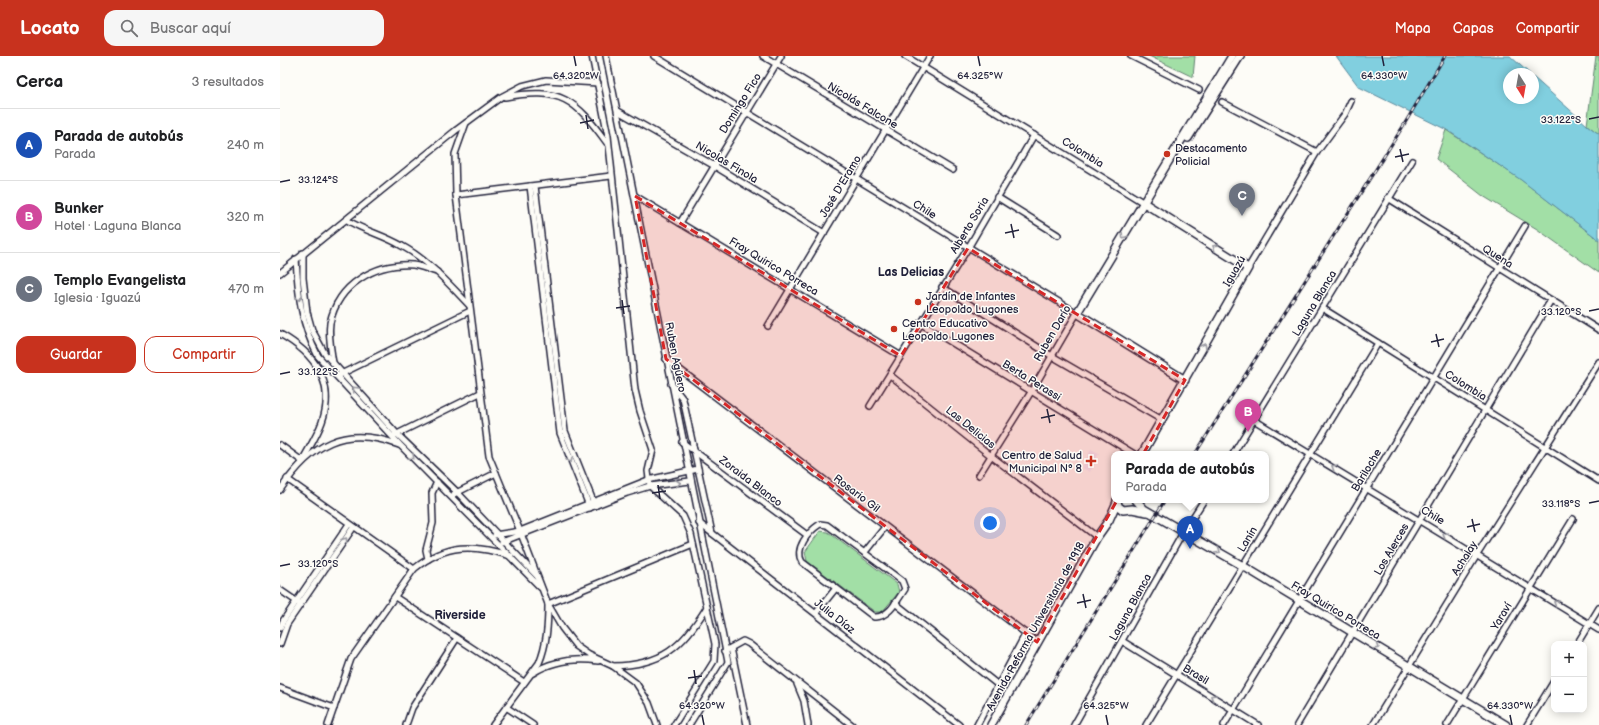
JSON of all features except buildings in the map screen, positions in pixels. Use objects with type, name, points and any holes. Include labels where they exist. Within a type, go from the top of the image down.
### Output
[{"type":"main road","points":[[1229,68],[1232,56]]},
{"type":"main road","points":[[1229,68],[1240,56]]},
{"type":"main road","name":"Ruben Darío","points":[[1077,313],[1229,68]]},
{"type":"main road","name":"Colombia","points":[[1144,203],[1248,268]]},
{"type":"main road","name":"Iguazú","points":[[1144,451],[1248,268]]},
{"type":"main road","name":"Chile","points":[[1077,313],[1185,380]]},
{"type":"main road","points":[[1097,537],[1109,520],[1116,503]]},
{"type":"main road","points":[[1109,520],[1124,510],[1120,509],[1118,503]]},
{"type":"main road","name":"Fray Quirico Porreca","points":[[1132,509],[1134,503]]},
{"type":"main road","name":"Fray Quirico Porreca","points":[[1138,503],[1144,509],[1243,566],[1506,725]]},
{"type":"main road","name":"Fray Quirico Porreca","points":[[1124,510],[1132,509],[1155,514]]},
{"type":"main road","name":"Avenida Reforma Universitaria de 1918","points":[[991,725],[1097,537]]},
{"type":"street","points":[[592,56],[598,83],[607,143],[635,390],[640,411],[653,450],[648,480],[650,486],[683,516],[693,544],[715,644],[714,661],[674,725]]},
{"type":"street","name":"Ruben Agüero","points":[[606,56],[635,196],[670,383],[728,662],[689,725]]},
{"type":"street","name":"Chile","points":[[654,56],[1077,313]]},
{"type":"street","name":"Nicolás Falcone","points":[[763,56],[953,170]]},
{"type":"street","name":"Domingo Fico","points":[[680,223],[713,165],[781,56]]},
{"type":"street","name":"Colombia","points":[[905,56],[1144,203]]},
{"type":"street","name":"José D'Eramo","points":[[768,326],[930,56]]},
{"type":"street","points":[[1131,56],[1199,90]]},
{"type":"street","points":[[280,273],[467,122],[501,97],[522,86],[546,80],[598,83]]},
{"type":"street","points":[[501,97],[522,94],[546,94],[570,101],[589,118],[607,143]]},
{"type":"street","name":"Iguazú","points":[[1248,268],[1316,152],[1345,114],[1350,101]]},
{"type":"street","points":[[1222,102],[1316,152]]},
{"type":"street","name":"Nicolas Finola","points":[[618,111],[713,165],[824,233]]},
{"type":"street","points":[[467,122],[455,154],[456,195],[487,450],[548,604],[568,637],[576,646],[612,666],[636,683],[649,703],[657,725]]},
{"type":"street","name":"Alberto Soria","points":[[870,406],[942,287],[968,248],[1034,135]]},
{"type":"street","name":"Laguna Blanca","points":[[1235,451],[1388,198],[1412,162]]},
{"type":"street","points":[[456,195],[611,176]]},
{"type":"street","points":[[532,186],[565,431],[592,505]]},
{"type":"street","name":"Fray Quirico Porreca","points":[[635,196],[901,356]]},
{"type":"street","points":[[997,197],[1058,235]]},
{"type":"street","name":"Quena","points":[[1388,198],[1599,330]]},
{"type":"street","points":[[347,220],[362,229],[402,245],[436,272],[469,305]]},
{"type":"street","name":"Bariloche","points":[[1224,725],[1498,268],[1525,226]]},
{"type":"street","points":[[303,253],[303,278],[307,312],[319,345],[333,363],[339,375]]},
{"type":"street","points":[[296,259],[302,312],[310,341],[318,356],[339,375],[394,435],[400,445],[451,496],[520,558],[538,578]]},
{"type":"street","points":[[333,363],[330,324],[339,299],[356,280],[382,268],[396,266],[414,265],[436,272]]},
{"type":"street","points":[[942,287],[1052,356],[1162,420]]},
{"type":"street","name":"Los Alerces","points":[[1297,725],[1354,633],[1419,520],[1552,300]]},
{"type":"street","name":"Colombia","points":[[1322,308],[1599,481]]},
{"type":"street","points":[[339,375],[470,311]]},
{"type":"street","name":"Ruben Darío","points":[[979,475],[990,455],[1031,392],[1077,313]]},
{"type":"street","name":"Berta Perassi","points":[[920,323],[1129,451]]},
{"type":"street","points":[[280,334],[296,344],[309,356],[324,382],[326,394],[322,421],[302,461]]},
{"type":"street","name":"Lanín","points":[[1146,725],[1378,344]]},
{"type":"street","points":[[309,356],[328,358]]},
{"type":"street","name":"Rosario Gil","points":[[666,359],[1038,642]]},
{"type":"street","name":"Achalay","points":[[1373,725],[1544,447],[1599,362]]},
{"type":"street","name":"Las Delicias","points":[[890,375],[990,455],[1097,537]]},
{"type":"street","points":[[670,383],[683,399],[712,533]]},
{"type":"street","points":[[394,435],[480,393]]},
{"type":"street","name":"Chile","points":[[1254,420],[1311,453],[1599,630]]},
{"type":"street","points":[[394,435],[406,442],[457,492],[494,535]]},
{"type":"street","points":[[280,490],[302,461],[318,448],[333,440],[350,437],[383,439],[400,445],[406,442]]},
{"type":"street","name":"Zoraida Blanco","points":[[682,442],[807,536]]},
{"type":"street","points":[[280,445],[302,461]]},
{"type":"street","points":[[501,542],[592,505],[648,480],[698,469]]},
{"type":"street","points":[[451,496],[496,473]]},
{"type":"street","points":[[287,479],[351,526],[414,569]]},
{"type":"street","points":[[592,505],[650,486],[690,481]]},
{"type":"street","points":[[428,559],[426,550],[433,523],[432,493],[437,482]]},
{"type":"street","name":"Laguna Blanca","points":[[1074,725],[1184,531],[1202,503]]},
{"type":"street","name":"Yaraví","points":[[1447,725],[1573,518]]},
{"type":"street","name":"Julia Díaz","points":[[699,524],[959,725]]},
{"type":"street","points":[[820,524],[826,525],[905,584],[905,589],[895,604],[885,615],[874,617],[802,562],[798,556],[807,536],[820,524]]},
{"type":"street","points":[[280,628],[351,526]]},
{"type":"street","points":[[864,552],[884,526]]},
{"type":"street","points":[[494,535],[521,534]]},
{"type":"street","points":[[501,542],[511,556],[542,588]]},
{"type":"street","points":[[548,604],[693,544]]},
{"type":"street","points":[[328,725],[351,659],[414,569],[428,559],[450,550],[464,547],[488,549],[520,558]]},
{"type":"street","points":[[816,614],[836,588]]},
{"type":"street","points":[[280,590],[298,603]]},
{"type":"street","points":[[394,598],[524,682]]},
{"type":"street","points":[[280,644],[287,624],[298,603]]},
{"type":"street","points":[[493,725],[530,675],[543,653],[548,626],[548,604]]},
{"type":"street","points":[[895,604],[998,685]]},
{"type":"street","points":[[612,666],[647,663],[670,651],[687,637],[707,607]]},
{"type":"street","points":[[1579,641],[1599,608]]},
{"type":"street","points":[[977,725],[1026,633]]},
{"type":"street","points":[[406,725],[412,708],[457,638]]},
{"type":"street","points":[[725,651],[743,641],[749,644],[852,725]]},
{"type":"street","name":"Brasil","points":[[1122,641],[1258,725]]},
{"type":"street","points":[[732,648],[747,725]]},
{"type":"street","points":[[530,675],[546,666],[575,660],[605,662]]},
{"type":"street","points":[[796,682],[804,701],[808,725]]},
{"type":"street","points":[[1527,725],[1551,686]]},
{"type":"street","points":[[280,688],[334,708]]},
{"type":"street","points":[[506,707],[533,725]]},
{"type":"highlighted area","points":[[635,196],[901,356],[968,248],[1185,380],[1037,642],[666,359]]},
{"type":"shaded area","name":"Centro de Salud Municipal Nº 8","points":[[1091,449],[1099,453],[1090,472],[1082,468]]},
{"type":"green space","points":[[1149,56],[1195,56],[1193,77]]},
{"type":"green space","points":[[1596,56],[1599,56],[1599,134],[1587,125]]},
{"type":"green space","points":[[1446,130],[1520,179],[1599,240],[1599,273],[1537,229],[1483,196],[1436,159]]},
{"type":"green space","points":[[820,531],[828,532],[897,584],[899,592],[882,612],[875,612],[807,561],[805,552]]},
{"type":"water","points":[[1336,56],[1510,56],[1523,68],[1503,68],[1503,104],[1539,104],[1539,82],[1599,134],[1599,240],[1521,180],[1447,130],[1359,87]]},
{"type":"railway","points":[[1197,451],[1402,128],[1445,56]]},
{"type":"railway","points":[[1026,725],[1163,503]]},
{"type":"place","name":"Destacamento Policial","points":[[1167,154]]},
{"type":"place","name":"Templo Evangelista","points":[[1242,216]]},
{"type":"place","name":"Jardín de Infantes Leopoldo Lugones","points":[[918,302]]},
{"type":"place","name":"Centro Educativo Leopoldo Lugones","points":[[894,329]]},
{"type":"place","name":"Bunker","points":[[1248,432]]},
{"type":"place","name":"Centro de Salud Municipal Nº 8","points":[[1091,461]]},
{"type":"place","name":"Parada de autobús","points":[[1190,549]]},
{"type":"district","name":"Las Delicias","points":[[911,272]]},
{"type":"district","name":"Riverside","points":[[460,615]]}]
